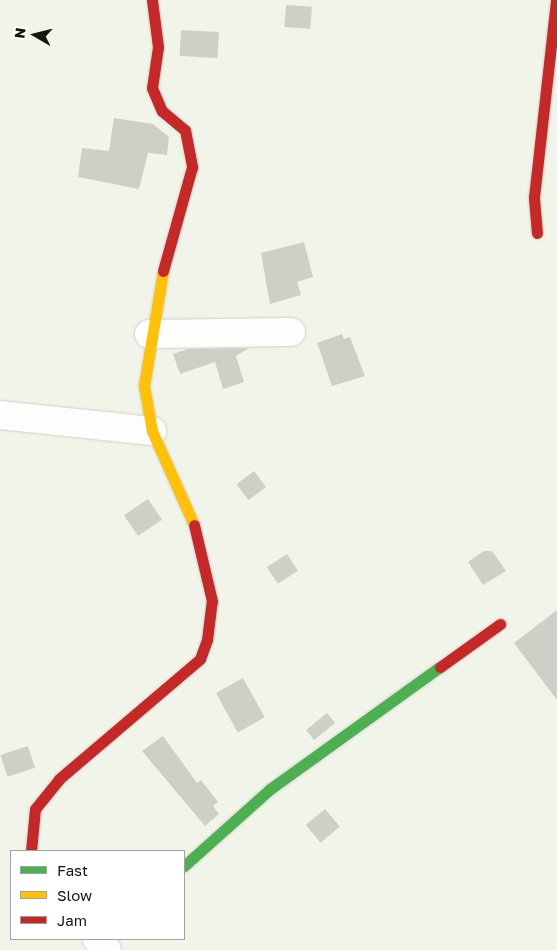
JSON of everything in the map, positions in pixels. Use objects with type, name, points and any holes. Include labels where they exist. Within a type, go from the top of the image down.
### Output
[{"type":"street","points":[[31,850],[30,831],[35,809],[59,779],[200,659],[206,640],[212,601],[192,515],[152,431],[144,386],[149,334],[176,213],[192,167],[185,130],[162,112],[152,88],[158,47],[152,0]]},
{"type":"street","points":[[536,233],[534,197],[556,0]]},
{"type":"street","points":[[149,334],[291,332]]},
{"type":"street","points":[[0,415],[152,431]]},
{"type":"street","points":[[185,865],[270,790],[500,624]]},
{"type":"building","points":[[286,5],[312,7],[310,29],[284,27]]},
{"type":"building","points":[[181,30],[219,32],[218,58],[180,56]]},
{"type":"building","points":[[114,118],[153,124],[169,137],[167,155],[148,153],[139,189],[78,177],[82,148],[109,151]]},
{"type":"building","points":[[304,242],[313,277],[297,282],[301,295],[270,304],[261,253]]},
{"type":"building","points":[[342,334],[344,339],[350,337],[365,376],[332,386],[317,343]]},
{"type":"building","points":[[249,348],[236,356],[244,382],[223,389],[215,362],[180,374],[173,354],[188,349]]},
{"type":"building","points":[[254,471],[266,487],[248,500],[236,484]]},
{"type":"building","points":[[148,499],[162,520],[138,536],[124,515]]},
{"type":"building","points":[[484,551],[492,551],[506,571],[483,585],[468,562]]},
{"type":"building","points":[[287,554],[298,571],[278,584],[267,567]]},
{"type":"building","points":[[557,610],[557,700],[514,643]]},
{"type":"building","points":[[243,678],[265,717],[238,732],[216,693]]},
{"type":"building","points":[[327,713],[335,723],[314,740],[306,730]]},
{"type":"building","points":[[163,736],[197,783],[201,780],[218,802],[213,806],[219,814],[205,826],[142,751]]},
{"type":"building","points":[[28,746],[35,768],[8,777],[0,755]]},
{"type":"building","points":[[325,809],[340,827],[321,843],[306,825]]},
{"type":"traffic: fast","points":[[185,865],[270,789],[440,667]]},
{"type":"traffic: slow","points":[[163,271],[144,386],[152,431],[194,525]]},
{"type":"traffic: jam","points":[[152,0],[158,47],[152,88],[162,111],[185,130],[192,167],[163,271]]},
{"type":"traffic: jam","points":[[537,233],[534,197],[556,0]]},
{"type":"traffic: jam","points":[[31,850],[35,809],[59,779],[200,659],[207,640],[212,601],[194,525]]},
{"type":"traffic: jam","points":[[440,667],[500,624]]}]
